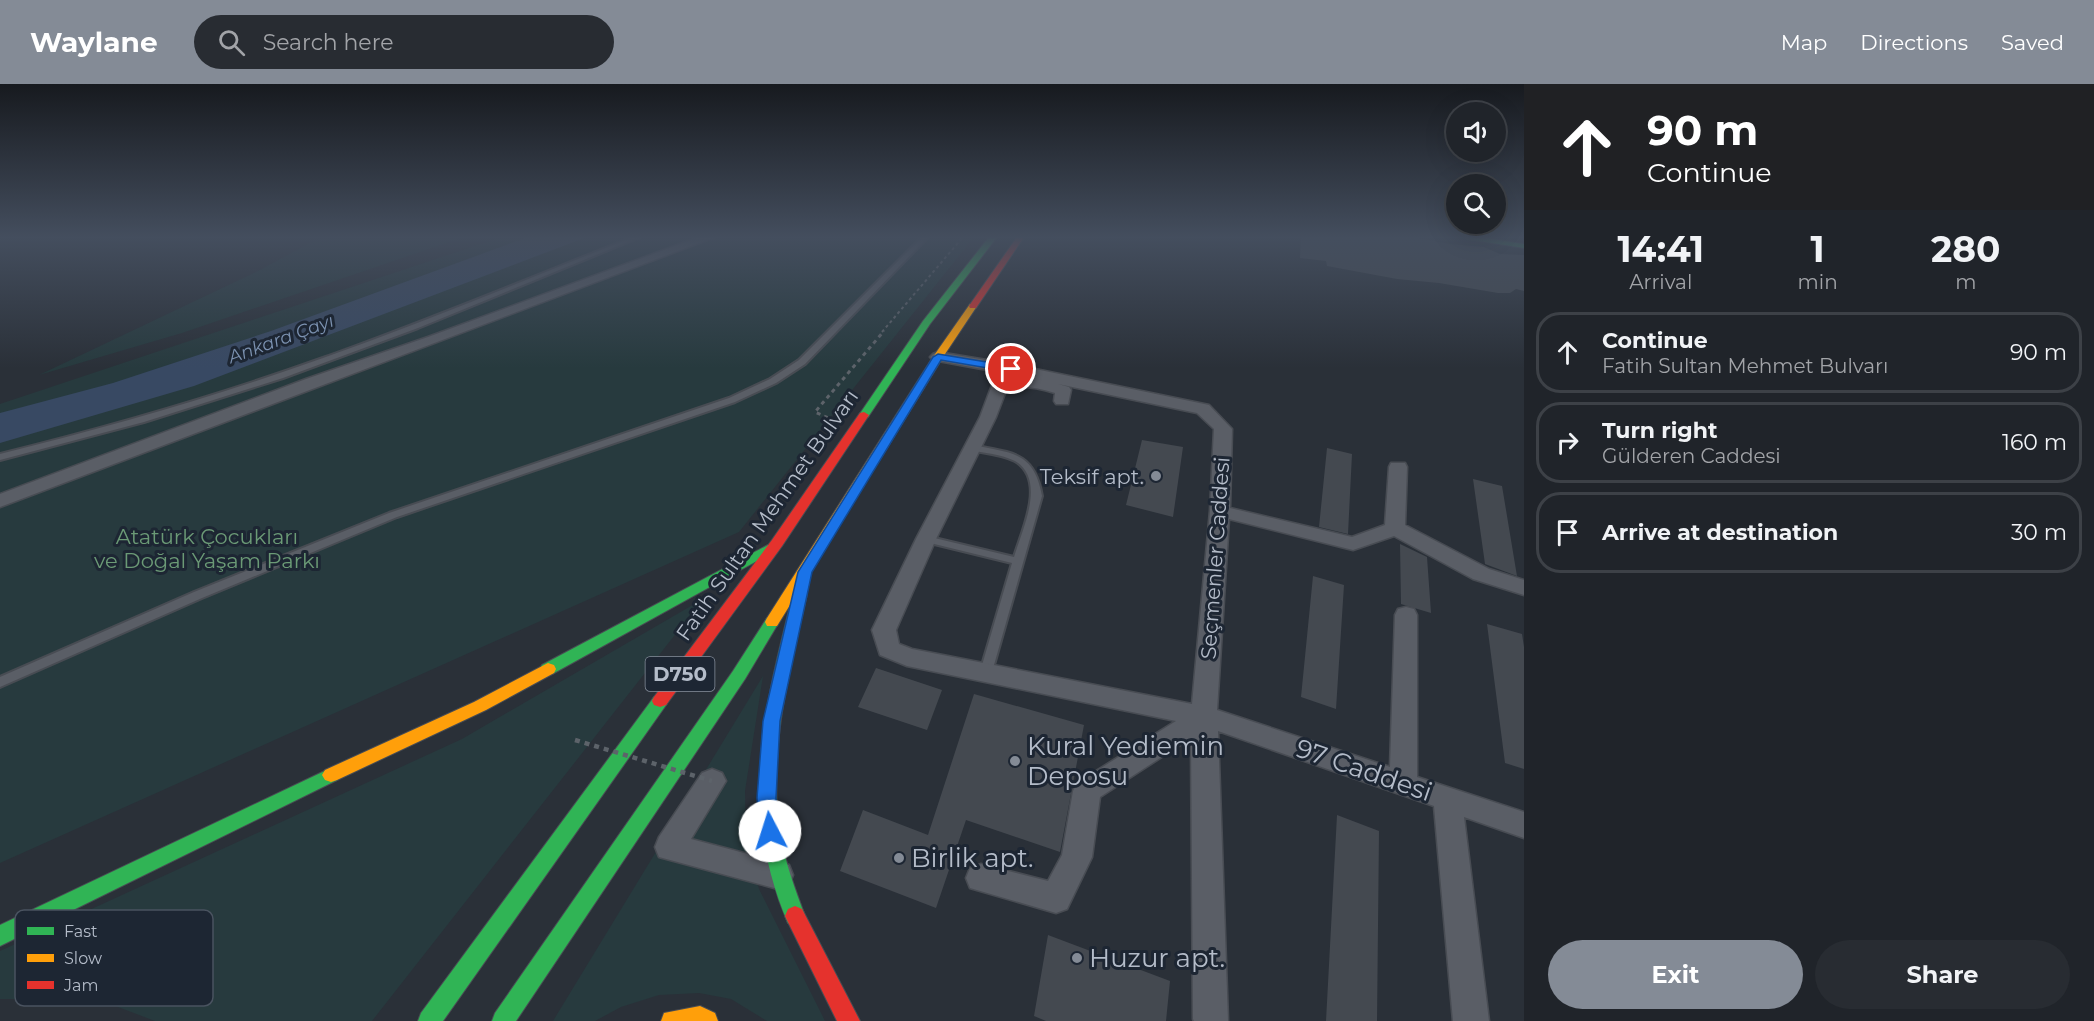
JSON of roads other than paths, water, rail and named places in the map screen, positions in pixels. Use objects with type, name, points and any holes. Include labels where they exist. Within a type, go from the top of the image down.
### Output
[{"type":"main road","name":"Fatih Sultan Mehmet Bulvarı","points":[[429,1021],[777,543],[926,323],[959,281]]},
{"type":"main road","name":"D750","points":[[503,1021],[638,826],[805,572],[938,357],[990,281]]},
{"type":"main road","points":[[53,910],[260,808],[480,706],[777,543]]},
{"type":"main road","points":[[805,572],[771,721],[767,798],[770,831],[779,875],[810,946],[849,1021]]},
{"type":"main road","points":[[0,936],[15,929]]},
{"type":"main road","points":[[672,1021],[700,1017],[707,1021]]},
{"type":"street","points":[[0,501],[312,382],[592,281]]},
{"type":"street","name":"Seçmenler Caddesi","points":[[938,357],[1011,369],[1203,409],[1223,429],[1220,511],[1204,716],[1211,1019]]},
{"type":"street","points":[[926,539],[1000,386],[1011,381],[1048,385],[1063,390],[1062,401]]},
{"type":"street","points":[[1395,528],[1398,467]]},
{"type":"street","points":[[1220,511],[1353,544],[1395,528],[1480,574],[1523,589]]},
{"type":"street","name":"97 Caddesi","points":[[926,539],[884,630],[888,648],[907,657],[1204,716],[1524,825]]},
{"type":"street","points":[[1403,783],[1406,615]]},
{"type":"street","points":[[981,878],[1056,898],[1077,857],[1087,791],[1204,716]]},
{"type":"street","points":[[712,781],[670,847],[779,875]]},
{"type":"street","points":[[1447,798],[1471,1021]]},
{"type":"lane","points":[[0,457],[82,437],[280,376],[527,281]]},
{"type":"lane","points":[[0,682],[198,595],[393,515],[732,400],[773,381],[802,362],[882,281]]},
{"type":"lane","points":[[972,448],[1016,458],[1029,467],[1035,481],[1036,496],[986,672]]},
{"type":"lane","points":[[926,539],[1017,561]]},
{"type":"water","name":"Ankara Çayı","points":[[408,281],[472,281],[194,386],[0,443],[0,413],[113,383],[271,331]]},
{"type":"place","name":"Teksif apt.","points":[[1156,476]]},
{"type":"place","name":"Kural Yediemin Deposu","points":[[1015,761]]},
{"type":"place","name":"Birlik apt.","points":[[899,858]]},
{"type":"place","name":"Huzur apt.","points":[[1077,958]]},
{"type":"park label","name":"Atatürk Çocukları ve Doğal Yaşam Parkı","points":[[207,548]]}]
